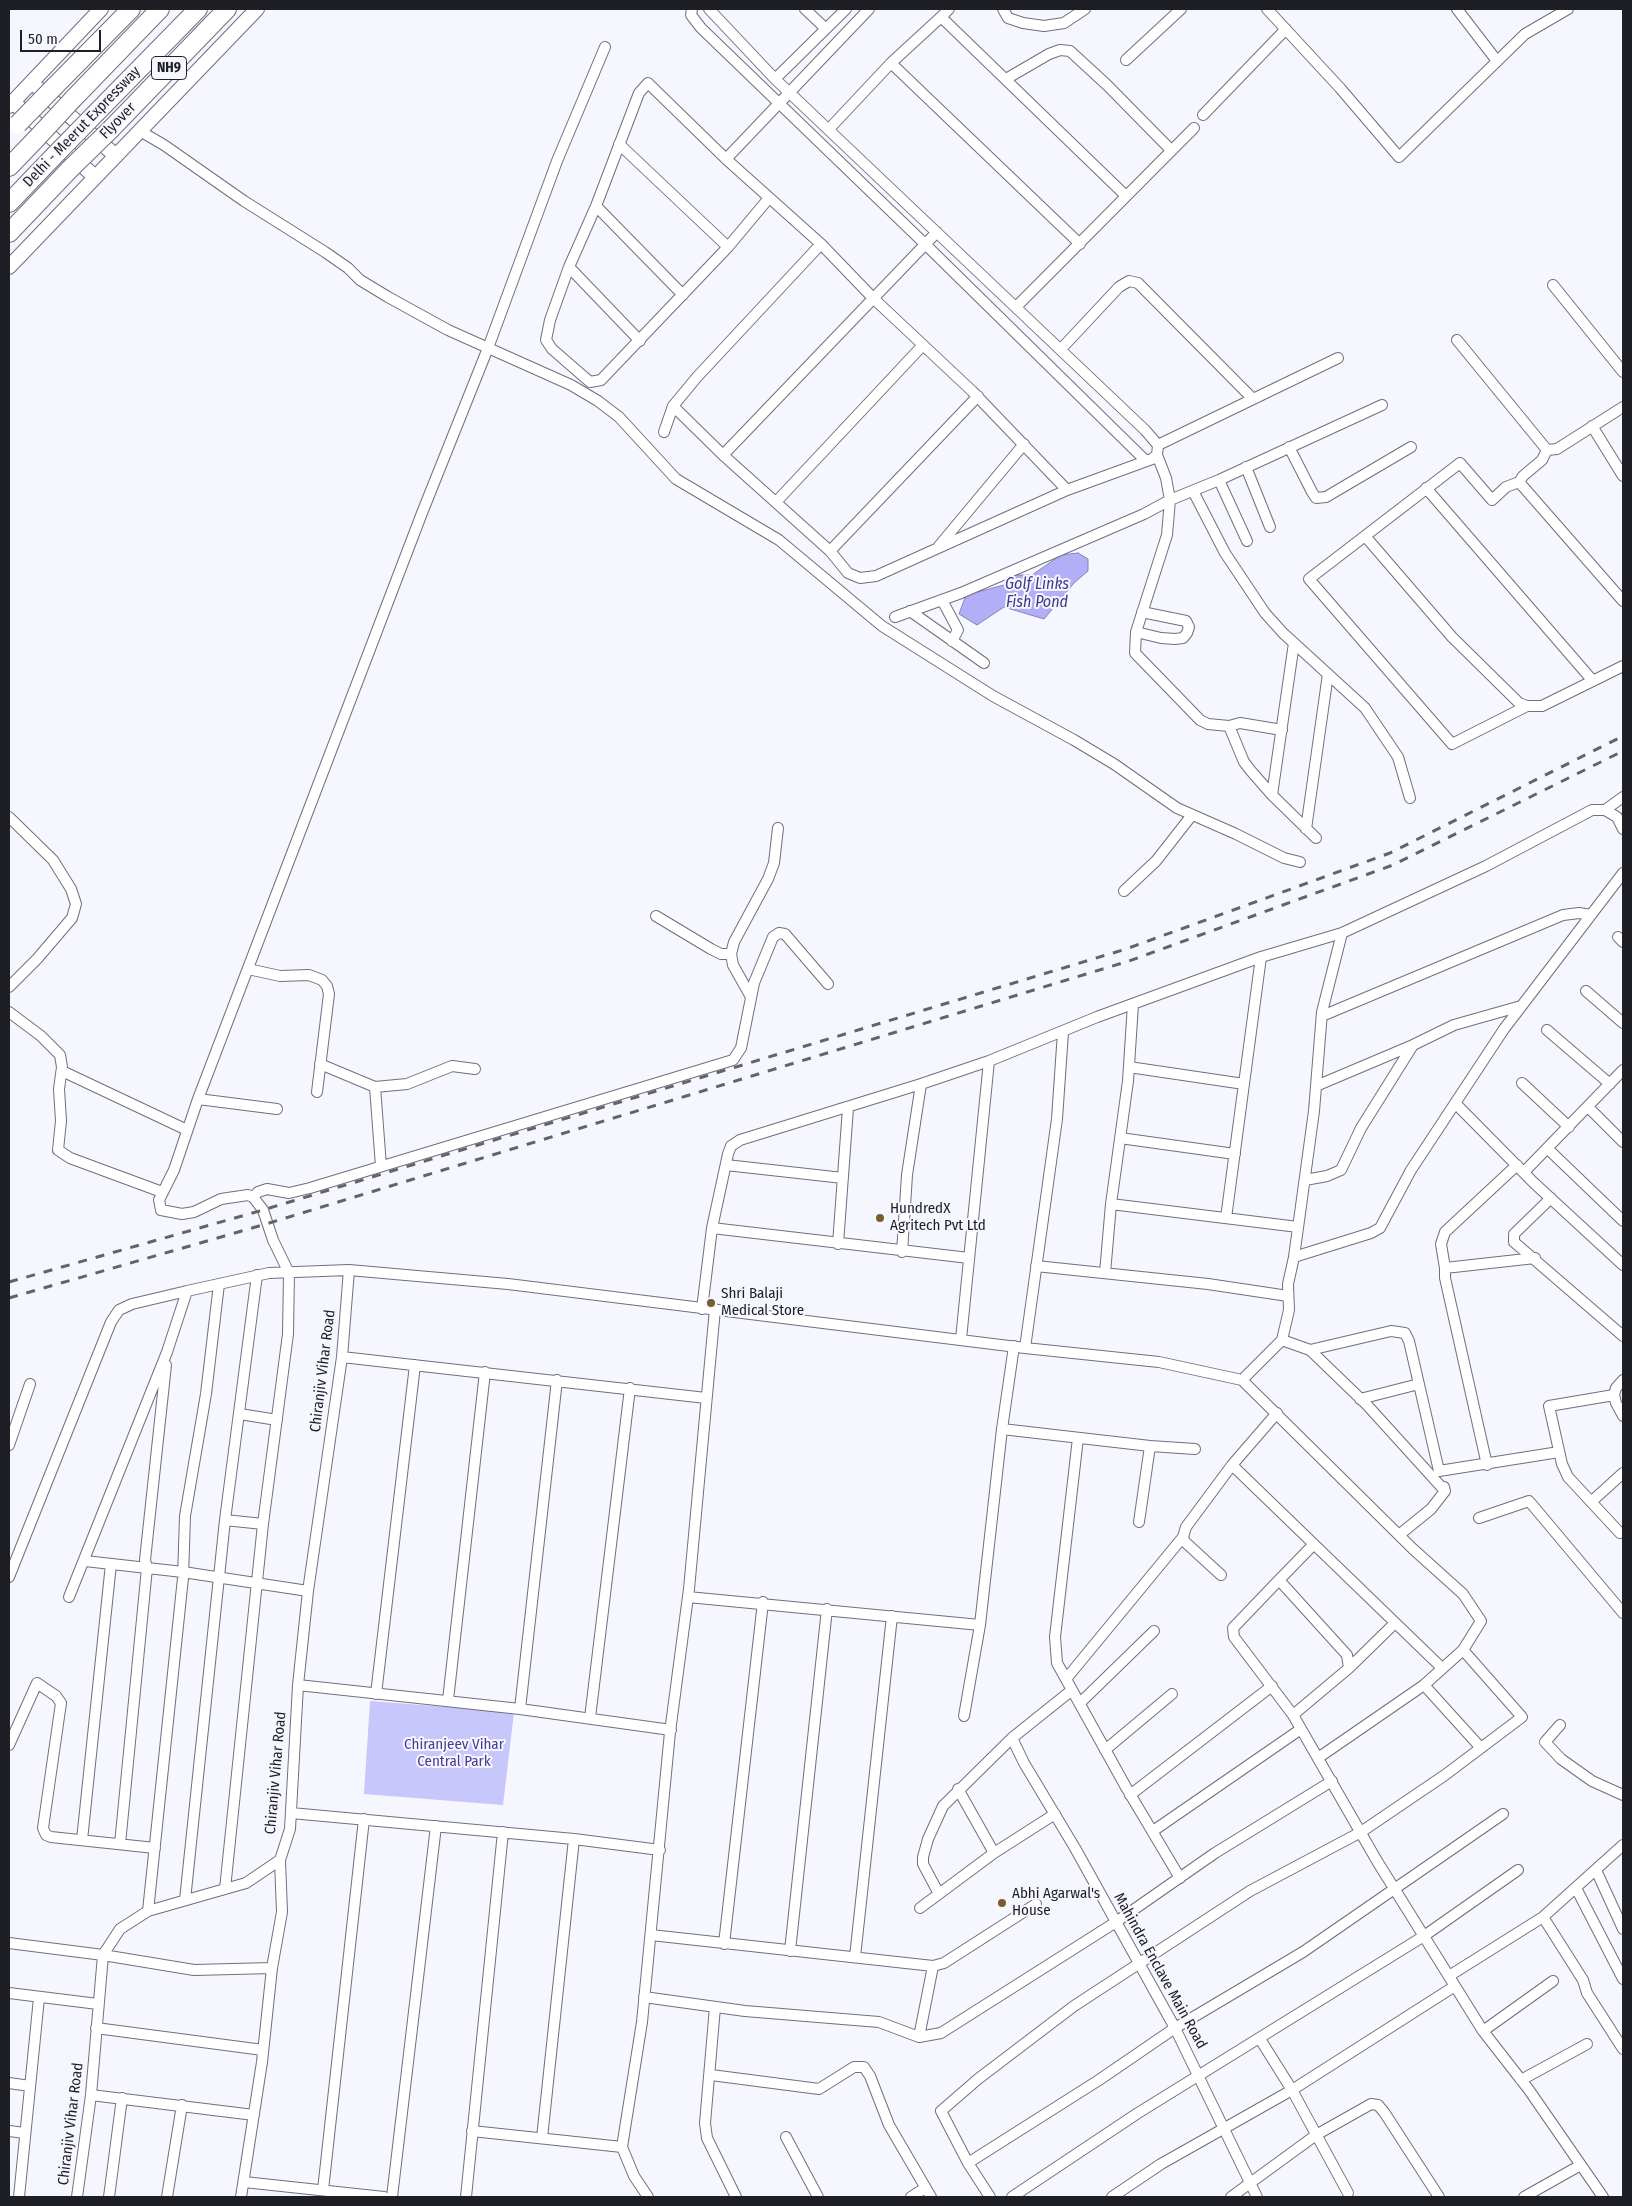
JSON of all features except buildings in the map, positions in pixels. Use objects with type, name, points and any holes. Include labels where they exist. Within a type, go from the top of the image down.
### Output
[{"type":"highway","points":[[9,134],[131,9]]},
{"type":"highway","name":"Delhi - Meerut Expressway","points":[[9,167],[160,9]]},
{"type":"highway","name":"Delhi - Meerut Expressway","points":[[9,203],[198,9]]},
{"type":"highway","name":"Flyover","points":[[9,233],[227,9]]},
{"type":"street","points":[[95,177],[10,102],[101,9]]},
{"type":"street","points":[[9,267],[257,9]]},
{"type":"street","points":[[692,9],[691,15],[701,28],[925,244],[1146,462]]},
{"type":"street","points":[[709,9],[775,79],[1017,306],[1138,423],[1158,450],[1170,500],[1167,535],[1136,632],[1134,653],[1200,720],[1208,724],[1229,726],[1240,723],[1282,730]]},
{"type":"street","points":[[805,9],[825,28]]},
{"type":"street","points":[[775,79],[846,9]]},
{"type":"street","points":[[726,160],[869,9]]},
{"type":"street","points":[[829,129],[891,63],[949,9]]},
{"type":"street","points":[[1003,9],[1008,18],[1023,23],[1044,26],[1064,23],[1085,9]]},
{"type":"street","points":[[1126,60],[1181,9]]},
{"type":"street","points":[[1267,9],[1340,88],[1398,157],[1525,34],[1568,9]]},
{"type":"street","points":[[1456,9],[1497,61]]},
{"type":"street","points":[[941,17],[1126,196]]},
{"type":"street","points":[[1203,115],[1286,29]]},
{"type":"street","points":[[225,1889],[263,1524],[288,1334],[289,1274],[272,1240],[263,1210],[253,1196],[221,1199],[194,1212],[182,1214],[160,1210],[159,1200],[174,1170],[198,1099],[422,513],[488,348],[557,161],[605,47]]},
{"type":"street","points":[[1006,79],[1049,54],[1060,50],[1070,51],[1107,84],[1171,150]]},
{"type":"street","points":[[891,63],[1080,244]]},
{"type":"street","points":[[31,82],[116,156]]},
{"type":"street","points":[[769,198],[728,247],[601,380],[595,382],[585,378],[552,349],[546,340],[546,334],[569,267],[596,206],[639,93],[648,83],[726,160],[769,198],[821,244],[873,298],[978,396],[1068,490]]},
{"type":"street","points":[[1017,306],[1194,128]]},
{"type":"street","points":[[140,132],[164,145],[244,201],[325,252],[348,268],[360,280],[448,330],[571,385],[598,400],[618,417],[676,479],[779,540],[882,626],[994,696],[1114,764],[1177,808],[1284,858],[1300,862]]},
{"type":"street","points":[[619,144],[728,247]]},
{"type":"street","points":[[596,206],[683,295]]},
{"type":"street","points":[[723,455],[938,232]]},
{"type":"street","points":[[664,432],[674,406],[697,377],[821,244]]},
{"type":"street","points":[[569,267],[640,341]]},
{"type":"street","points":[[1061,349],[1118,287],[1129,281],[1138,283],[1253,399]]},
{"type":"street","points":[[1553,285],[1623,372]]},
{"type":"street","points":[[1457,340],[1547,450]]},
{"type":"street","points":[[776,502],[924,345]]},
{"type":"street","points":[[674,406],[723,455],[830,551],[848,573],[860,578],[876,576],[1068,490],[1146,462],[1158,450],[1253,399],[1338,358]]},
{"type":"street","points":[[830,551],[978,396]]},
{"type":"street","points":[[895,617],[942,600],[1144,514],[1170,500],[1219,480],[1382,405]]},
{"type":"street","points":[[1547,450],[1557,449],[1623,408]]},
{"type":"street","points":[[1592,426],[1623,476]]},
{"type":"street","points":[[937,549],[1024,444]]},
{"type":"street","points":[[1289,448],[1316,498],[1326,497],[1411,447]]},
{"type":"street","points":[[1527,706],[1452,744],[1309,579],[1460,463],[1492,500],[1506,487],[1520,482],[1523,476],[1542,460],[1547,450]]},
{"type":"street","points":[[1246,467],[1270,527]]},
{"type":"street","points":[[1219,480],[1247,541]]},
{"type":"street","points":[[1520,482],[1623,601]]},
{"type":"street","points":[[1426,488],[1592,681]]},
{"type":"street","points":[[1193,490],[1225,553],[1265,613],[1294,643],[1365,708],[1398,757],[1410,798]]},
{"type":"street","points":[[1365,536],[1452,638],[1518,703],[1527,706],[1542,706],[1623,666]]},
{"type":"street","points":[[942,600],[958,630],[952,641]]},
{"type":"street","points":[[910,611],[984,663]]},
{"type":"street","points":[[1136,632],[1175,639],[1183,638],[1189,627],[1186,621],[1142,612]]},
{"type":"street","points":[[1272,796],[1294,643]]},
{"type":"street","points":[[1306,829],[1328,674]]},
{"type":"street","points":[[1229,726],[1244,762],[1272,796],[1316,838]]},
{"type":"street","points":[[1605,810],[1623,797]]},
{"type":"street","points":[[702,1309],[712,1228],[726,1165],[731,1146],[740,1140],[921,1084],[1261,957],[1342,932],[1486,866],[1592,810],[1605,810],[1617,817],[1623,830]]},
{"type":"street","points":[[1124,891],[1156,861],[1192,815]]},
{"type":"street","points":[[9,817],[53,860],[71,888],[76,904],[72,918],[37,959],[9,987]]},
{"type":"street","points":[[752,997],[732,965],[731,954],[734,942],[768,879],[774,863],[778,828]]},
{"type":"street","points":[[1294,1257],[1371,1233],[1380,1228],[1411,1170],[1504,1029],[1623,873]]},
{"type":"street","points":[[1322,1016],[1563,916],[1580,913],[1591,915]]},
{"type":"street","points":[[656,916],[711,949],[721,954],[731,954]]},
{"type":"street","points":[[1242,1380],[1282,1340],[1289,1310],[1288,1284],[1294,1257],[1305,1180],[1322,1016],[1342,932]]},
{"type":"street","points":[[253,1196],[267,1189],[289,1193],[310,1188],[733,1060],[741,1048],[754,984],[773,937],[779,933],[786,934],[828,984]]},
{"type":"street","points":[[1226,1218],[1261,957]]},
{"type":"street","points":[[248,969],[280,976],[309,975],[322,980],[327,986],[329,994],[317,1092]]},
{"type":"street","points":[[1586,991],[1623,1023]]},
{"type":"street","points":[[1106,1273],[1112,1204],[1129,1067],[1133,1004]]},
{"type":"street","points":[[1316,1086],[1413,1045],[1454,1025],[1521,1006]]},
{"type":"street","points":[[9,1012],[41,1036],[60,1054],[62,1071],[59,1089],[61,1121],[58,1150],[70,1158],[162,1192]]},
{"type":"street","points":[[1547,1030],[1610,1084]]},
{"type":"street","points":[[1025,1348],[1057,1118],[1063,1032]]},
{"type":"street","points":[[1305,1180],[1327,1176],[1341,1170],[1361,1128],[1413,1045]]},
{"type":"street","points":[[961,1339],[989,1060]]},
{"type":"street","points":[[320,1064],[375,1087],[407,1084],[452,1066],[475,1070]]},
{"type":"street","points":[[1129,1067],[1244,1084]]},
{"type":"street","points":[[1487,1465],[1445,1278],[1441,1244],[1445,1232],[1548,1149],[1623,1070]]},
{"type":"street","points":[[62,1071],[188,1130]]},
{"type":"street","points":[[1522,1083],[1569,1127]]},
{"type":"street","points":[[902,1252],[907,1175],[921,1084]]},
{"type":"street","points":[[375,1087],[381,1166]]},
{"type":"street","points":[[198,1099],[277,1109]]},
{"type":"street","points":[[1455,1103],[1551,1198],[1623,1265]]},
{"type":"street","points":[[1588,1107],[1623,1142]]},
{"type":"street","points":[[838,1244],[848,1108]]},
{"type":"street","points":[[1120,1138],[1235,1154]]},
{"type":"street","points":[[1548,1149],[1623,1222]]},
{"type":"street","points":[[726,1165],[843,1178]]},
{"type":"street","points":[[1551,1198],[1514,1234],[1514,1242],[1535,1258],[1623,1336]]},
{"type":"street","points":[[1112,1204],[1298,1227]]},
{"type":"street","points":[[712,1228],[902,1252],[969,1258]]},
{"type":"street","points":[[1445,1268],[1535,1258]]},
{"type":"street","points":[[1036,1266],[1208,1284],[1288,1296]]},
{"type":"street","points":[[9,1577],[111,1322],[119,1310],[132,1304],[269,1273],[289,1274],[349,1270],[508,1284],[1025,1348],[1159,1362],[1242,1380],[1399,1535],[1463,1594],[1481,1621],[1463,1650],[1424,1685],[1318,1758]]},
{"type":"street","name":"Chiranjiv Vihar Road","points":[[77,2197],[91,2095],[103,1955],[120,1929],[148,1911],[246,1883],[280,1860],[290,1829],[298,1685],[308,1591],[342,1357],[349,1270]]},
{"type":"street","points":[[185,1900],[225,1520],[240,1414],[256,1276]]},
{"type":"street","points":[[148,1911],[183,1572],[185,1516],[206,1394],[219,1284]]},
{"type":"street","points":[[69,1597],[168,1352],[188,1291]]},
{"type":"street","points":[[648,2197],[634,2176],[622,2147],[651,1935],[671,1730],[688,1596],[715,1310]]},
{"type":"street","points":[[1310,1350],[1391,1331],[1405,1333],[1409,1341],[1445,1492]]},
{"type":"street","points":[[1282,1340],[1310,1350],[1360,1399],[1445,1492]]},
{"type":"street","points":[[964,1716],[980,1625],[1002,1429],[1014,1346]]},
{"type":"street","points":[[120,1844],[147,1568],[145,1560],[168,1352]]},
{"type":"street","points":[[342,1357],[706,1398]]},
{"type":"street","points":[[376,1694],[415,1365]]},
{"type":"street","points":[[448,1700],[485,1372]]},
{"type":"street","points":[[520,1709],[557,1380]]},
{"type":"street","points":[[1623,1380],[1616,1388],[1614,1395],[1623,1416]]},
{"type":"street","points":[[9,1445],[30,1384]]},
{"type":"street","points":[[1360,1399],[1419,1384]]},
{"type":"street","points":[[590,1718],[630,1388]]},
{"type":"street","points":[[1614,1395],[1549,1406],[1559,1452],[1568,1477],[1620,1533]]},
{"type":"street","points":[[1066,1679],[1183,1537],[1189,1521],[1232,1465],[1277,1413]]},
{"type":"street","points":[[240,1414],[277,1420]]},
{"type":"street","points":[[1002,1429],[1150,1446],[1195,1449]]},
{"type":"street","points":[[1078,1438],[1055,1637],[1057,1664],[1180,1878]]},
{"type":"street","points":[[1138,1522],[1150,1446]]},
{"type":"street","points":[[1439,1471],[1487,1465],[1559,1452]]},
{"type":"street","points":[[1232,1465],[1442,1668]]},
{"type":"street","points":[[1591,1502],[1622,1476]]},
{"type":"street","points":[[1399,1535],[1431,1509],[1445,1492]]},
{"type":"street","points":[[1479,1518],[1529,1501],[1623,1613]]},
{"type":"street","points":[[225,1520],[263,1524]]},
{"type":"street","points":[[1183,1537],[1185,1542],[1221,1575]]},
{"type":"street","points":[[1314,1544],[1233,1628],[1234,1637],[1293,1715],[1395,1889],[1483,2031],[1521,2080],[1579,2166],[1603,2197]]},
{"type":"street","points":[[85,1561],[183,1572],[308,1591]]},
{"type":"street","points":[[82,1840],[111,1564]]},
{"type":"street","points":[[1279,1580],[1347,1655],[1349,1668]]},
{"type":"street","points":[[688,1596],[980,1625]]},
{"type":"street","points":[[724,1944],[763,1602]]},
{"type":"street","points":[[790,1951],[827,1609]]},
{"type":"street","points":[[855,1957],[892,1616]]},
{"type":"street","points":[[1293,1715],[1349,1668],[1395,1623]]},
{"type":"street","points":[[1080,1703],[1154,1631]]},
{"type":"street","points":[[990,2197],[968,2163],[941,2111],[978,2079],[1074,2006],[1250,1891],[1361,1832],[1522,1717],[1463,1650]]},
{"type":"street","points":[[9,1745],[37,1683],[56,1696],[61,1703],[43,1828],[46,1835],[155,1848]]},
{"type":"street","points":[[298,1685],[448,1700],[671,1730]]},
{"type":"street","points":[[1424,1685],[1481,1748]]},
{"type":"street","points":[[1130,1794],[1272,1686]]},
{"type":"street","points":[[940,1894],[923,1864],[923,1857],[944,1806],[958,1789],[1012,1738],[1072,1690]]},
{"type":"street","points":[[1105,1750],[1172,1694]]},
{"type":"street","points":[[1560,1725],[1545,1742],[1561,1759],[1592,1781],[1623,1795]]},
{"type":"street","points":[[1153,1832],[1301,1729]]},
{"type":"street","name":"Mahindra Enclave Main Road","points":[[1012,1738],[1024,1763],[1055,1814],[1175,2028],[1258,2197]]},
{"type":"street","points":[[644,1997],[715,2007],[879,2022],[919,2037],[941,2033],[1116,1922],[1215,1853],[1332,1781]]},
{"type":"street","points":[[958,1789],[994,1854]]},
{"type":"street","points":[[290,1813],[574,1839],[660,1850]]},
{"type":"street","points":[[920,1908],[994,1854],[1055,1814]]},
{"type":"street","points":[[968,2163],[1099,2080],[1175,2028],[1303,1952],[1503,1814]]},
{"type":"street","points":[[323,2190],[364,1820]]},
{"type":"street","points":[[392,2197],[436,1826]]},
{"type":"street","points":[[466,2197],[503,1832]]},
{"type":"street","points":[[542,2138],[574,1839]]},
{"type":"street","points":[[1449,1976],[1543,1917],[1623,1845]]},
{"type":"street","points":[[241,2197],[263,2050],[272,1968],[282,1912],[280,1860]]},
{"type":"street","points":[[1012,2197],[1199,2076],[1424,1936],[1518,1870]]},
{"type":"street","points":[[1596,1870],[1623,1929]]},
{"type":"street","points":[[1576,1888],[1623,1980]]},
{"type":"street","points":[[651,1935],[933,1966],[944,1963],[1036,1904]]},
{"type":"street","points":[[1543,1917],[1583,1980],[1587,1992],[1623,2049]]},
{"type":"street","points":[[9,1943],[103,1955],[194,1970],[272,1968]]},
{"type":"street","points":[[919,2037],[933,1966]]},
{"type":"street","points":[[1483,2031],[1553,1981]]},
{"type":"street","points":[[1112,2197],[1161,2164],[1292,2090],[1455,1986]]},
{"type":"street","points":[[9,1993],[98,2004]]},
{"type":"street","points":[[19,2197],[39,1998]]},
{"type":"street","points":[[715,2007],[706,2138],[736,2197]]},
{"type":"street","points":[[96,2028],[263,2050]]},
{"type":"street","points":[[1260,2039],[1292,2090],[1348,2193]]},
{"type":"street","points":[[1521,2080],[1587,2044]]},
{"type":"street","points":[[710,2076],[819,2089],[854,2068],[864,2067],[870,2076],[889,2125],[931,2197]]},
{"type":"street","points":[[9,2083],[30,2086]]},
{"type":"street","points":[[91,2095],[254,2115]]},
{"type":"street","points":[[108,2197],[122,2098]]},
{"type":"street","points":[[1231,2197],[1316,2135],[1371,2104],[1378,2105],[1439,2197]]},
{"type":"street","points":[[168,2197],[182,2105]]},
{"type":"street","points":[[9,2131],[25,2134]]},
{"type":"street","points":[[472,2131],[622,2147]]},
{"type":"street","points":[[786,2136],[818,2197]]},
{"type":"street","points":[[1524,2197],[1579,2166]]},
{"type":"street","points":[[244,2182],[384,2197]]},
{"type":"street","points":[[911,2197],[925,2188]]},
{"type":"green space","name":"Chiranjeev Vihar Central Park","points":[[370,1701],[514,1712],[503,1805],[364,1794]]},
{"type":"water","name":"Golf Links Fish Pond","points":[[1078,553],[1088,559],[1088,571],[1074,583],[1044,619],[1004,607],[977,625],[959,614],[966,595],[1008,584],[1015,575],[1032,575],[1061,555]]},
{"type":"railway","points":[[9,1282],[263,1210],[1126,949],[1390,853],[1623,736]]},
{"type":"railway","points":[[9,1298],[266,1224],[1129,961],[1393,865],[1623,751]]},
{"type":"place","name":"HundredX Agritech Pvt Ltd","points":[[880,1218]]},
{"type":"place","name":"Shri Balaji Medical Store","points":[[711,1303]]},
{"type":"place","name":"Abhi Agarwal's House","points":[[1002,1903]]}]
